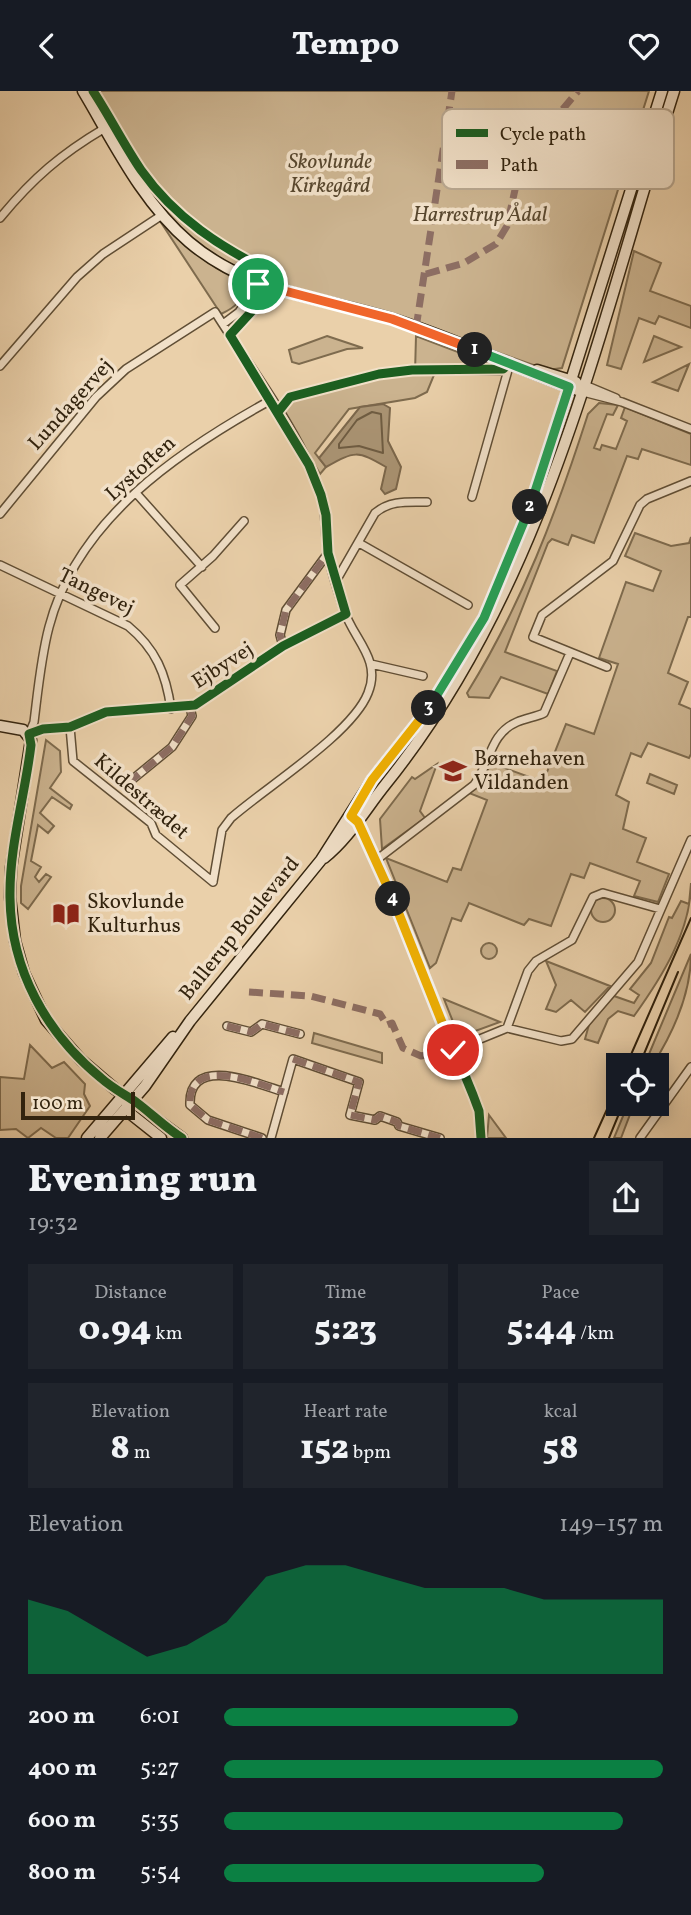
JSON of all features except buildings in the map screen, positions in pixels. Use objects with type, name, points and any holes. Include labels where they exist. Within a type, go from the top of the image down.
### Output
[{"type":"street","points":[[83,91],[142,190],[189,242],[219,265],[258,284],[392,319],[691,429]]},
{"type":"street","name":"Ballerup Boulevard","points":[[656,109],[662,91]]},
{"type":"street","name":"Ballerup Boulevard","points":[[669,109],[674,91]]},
{"type":"street","points":[[0,218],[32,180],[63,153],[105,128]]},
{"type":"street","name":"Ballerup Boulevard","points":[[355,819],[372,780],[450,677],[484,618],[522,531],[631,189]]},
{"type":"street","name":"Ballerup Boulevard","points":[[100,1138],[131,1104],[190,1021],[321,860],[337,848],[355,819],[440,709],[492,620],[533,528],[584,388],[644,189]]},
{"type":"street","points":[[0,366],[77,277],[103,254],[162,215]]},
{"type":"street","points":[[258,284],[239,311],[223,324],[309,465],[321,495],[328,553],[335,581],[346,614],[363,643],[371,664],[422,676]]},
{"type":"street","name":"Lundagervej","points":[[0,514],[96,397],[126,369],[215,311],[223,324]]},
{"type":"street","points":[[472,497],[510,363]]},
{"type":"street","name":"Lystoften","points":[[29,734],[34,722],[49,627],[61,593],[85,552],[136,493],[171,461],[211,433],[271,400]]},
{"type":"street","points":[[607,667],[533,637],[539,618],[613,561],[640,505],[647,499],[691,481]]},
{"type":"street","points":[[136,493],[202,567]]},
{"type":"street","points":[[335,581],[382,507],[390,503],[427,502]]},
{"type":"street","points":[[215,628],[180,585],[202,567],[244,521]]},
{"type":"street","points":[[359,543],[468,605]]},
{"type":"street","points":[[283,646],[280,635],[286,610],[328,553]]},
{"type":"street","name":"Tangevej","points":[[0,565],[113,617],[142,637],[162,667],[171,709]]},
{"type":"street","name":"Ejbyvej","points":[[0,726],[17,728],[29,734],[43,729],[70,727],[106,712],[190,707],[205,700],[283,646],[346,614]]},
{"type":"street","points":[[375,861],[474,785],[481,775],[494,739],[501,732],[516,722],[544,713],[570,653]]},
{"type":"street","name":"Kildestrædet","points":[[70,727],[73,761],[151,823],[156,835],[213,882],[222,830],[231,818],[348,722],[369,692],[371,664]]},
{"type":"street","points":[[128,783],[182,735],[192,716],[190,707]]},
{"type":"street","points":[[29,734],[29,763],[11,868],[10,897],[17,951],[36,1001],[50,1026],[80,1060],[131,1104],[182,1138]]},
{"type":"street","points":[[355,819],[387,885],[479,1111],[481,1138]]},
{"type":"street","points":[[453,1050],[507,1028],[561,1041],[572,1039],[630,974],[691,840]]},
{"type":"street","points":[[507,1028],[528,971],[536,961],[572,940],[593,897],[603,893],[660,909]]},
{"type":"street","name":"Ballerup Boulevard","points":[[87,1138],[121,1094],[190,1021]]},
{"type":"street","points":[[227,1026],[251,1032],[262,1024],[300,1034]]},
{"type":"street","points":[[271,1138],[293,1059],[316,1066],[323,1072],[359,1082],[350,1115],[375,1120],[380,1116],[397,1122],[399,1126],[440,1138]]},
{"type":"street","points":[[640,1138],[691,1067]]},
{"type":"street","points":[[262,1138],[202,1117],[190,1105],[191,1093],[204,1078],[217,1074],[284,1092]]},
{"type":"street","points":[[131,1104],[132,1115],[161,1138]]},
{"type":"green space","name":"Harrestrup Ådal","points":[[101,91],[649,91],[643,109],[442,109],[442,189],[618,189],[562,368],[548,370],[389,315],[259,277],[212,253],[189,236],[156,201],[93,97]]},
{"type":"green space","points":[[160,221],[216,268],[243,283],[242,294],[235,306],[221,314]]},
{"type":"green space","points":[[634,251],[661,263],[650,291],[691,306],[691,328],[659,316],[655,324],[639,318],[621,369],[607,365]]},
{"type":"green space","points":[[327,336],[363,348],[347,349],[299,364],[292,362],[289,350]]},
{"type":"green space","points":[[416,336],[500,368],[500,375],[415,373]]},
{"type":"green space","points":[[654,336],[681,347],[644,362]]},
{"type":"green space","points":[[689,364],[678,391],[653,382]]},
{"type":"green space","points":[[409,374],[434,375],[427,392],[415,398],[349,409],[315,453],[326,467],[320,474],[284,412],[291,400],[333,386]]},
{"type":"green space","points":[[599,403],[618,405],[613,415],[607,414],[594,448],[600,450],[602,445],[616,449],[627,421],[621,418],[625,407],[691,434],[691,465],[642,449],[638,459],[627,456],[594,543],[572,535],[568,545],[552,539],[548,543],[505,652],[557,671],[548,694],[501,677],[489,698],[469,697],[467,693],[504,626],[536,557],[588,414]]},
{"type":"green space","points":[[635,533],[671,546],[689,543],[691,537],[691,617],[688,617],[668,673],[688,682],[679,704],[691,709],[691,754],[689,758],[648,743],[641,757],[631,753],[616,795],[629,802],[623,829],[646,838],[637,862],[669,874],[658,902],[634,896],[640,881],[590,863],[584,878],[571,874],[551,926],[529,919],[524,925],[469,903],[461,921],[452,918],[436,963],[430,968],[386,858],[447,882],[453,868],[461,870],[487,800],[469,793],[482,782],[491,763],[543,782],[566,724],[594,734],[618,664],[599,658],[626,582],[653,591],[661,571],[625,556]]},
{"type":"green space","points":[[46,740],[60,751],[61,772],[50,788],[72,805],[70,809],[52,797],[40,813],[54,826],[48,833],[38,825],[31,861],[41,867],[35,877],[39,882],[46,874],[51,877],[28,909],[21,903],[21,886]]},
{"type":"green space","points":[[437,764],[420,811],[425,818],[382,849],[380,819],[412,777],[415,779]]},
{"type":"green space","points":[[650,774],[677,785],[674,794],[647,783]]},
{"type":"green space","points":[[691,883],[690,901],[686,919],[673,953],[634,1016],[618,1011],[608,1019],[598,1043],[585,1039],[590,1021],[614,996],[634,1003],[639,995],[630,989],[651,963],[669,917],[672,918],[681,901],[689,904]]},
{"type":"green space","points":[[603,898],[611,902],[615,910],[611,918],[603,922],[595,918],[591,910],[595,902]]},
{"type":"green space","points":[[489,943],[497,951],[489,959],[481,951]]},
{"type":"green space","points":[[691,954],[688,984],[674,1027],[660,1053],[649,1053]]},
{"type":"green space","points":[[546,961],[610,986],[585,1012],[571,1000],[556,1012],[546,1009],[556,985]]},
{"type":"green space","points":[[444,999],[500,1022],[459,1037]]},
{"type":"green space","points":[[314,1033],[382,1053],[382,1063],[312,1043]]},
{"type":"green space","points":[[30,1045],[52,1068],[64,1062],[85,1084],[84,1094],[90,1106],[68,1138],[56,1138],[41,1128],[28,1138],[16,1129],[0,1130],[0,1077],[24,1079]]},
{"type":"green space","points":[[489,1115],[506,1138],[487,1138]]},
{"type":"green space","points":[[623,1116],[629,1116],[621,1138],[614,1138]]},
{"type":"water","points":[[383,404],[390,408],[388,441],[401,467],[396,489],[385,494],[381,489],[386,467],[376,461],[362,455],[350,455],[326,467],[319,458],[360,407]]},
{"type":"tram line","points":[[632,1053],[691,918]]},
{"type":"tram line","points":[[644,1053],[678,972]]},
{"type":"tram line","points":[[594,1138],[606,1112]]},
{"type":"tram line","points":[[609,1138],[618,1116]]},
{"type":"marked path","points":[[449,109],[452,91]]},
{"type":"marked path","points":[[563,109],[578,91]]},
{"type":"marked path","points":[[416,328],[442,157]]},
{"type":"marked path","points":[[426,274],[464,263],[496,244],[507,226],[515,189]]},
{"type":"marked path","points":[[283,646],[280,635],[286,610],[328,553]]},
{"type":"marked path","points":[[128,783],[172,747],[192,716],[190,707]]},
{"type":"marked path","points":[[249,992],[310,996],[380,1014],[387,1025],[392,1023],[403,1048],[421,1056],[453,1050]]},
{"type":"marked path","points":[[227,1026],[251,1032],[262,1024],[300,1034]]},
{"type":"marked path","points":[[293,1059],[359,1082],[350,1115],[375,1120],[380,1116],[397,1122],[399,1126],[440,1138]]},
{"type":"marked path","points":[[262,1138],[208,1120],[190,1105],[192,1089],[200,1080],[212,1076],[226,1076],[284,1092]]},
{"type":"cycle path","points":[[29,734],[43,729],[70,727],[106,712],[195,705],[283,646],[346,614],[328,553],[326,515],[309,465],[230,335],[263,299],[273,273],[217,242],[169,203],[141,170],[93,91]]},
{"type":"cycle path","points":[[278,412],[290,397],[379,374],[412,370],[503,369],[510,363]]},
{"type":"cycle path","points":[[29,734],[31,745],[10,879],[12,925],[25,975],[48,1020],[81,1060],[105,1082],[182,1138]]},
{"type":"cycle path","points":[[361,829],[387,885],[473,1095],[479,1111],[481,1138]]},
{"type":"place","name":"Børnehaven Vildanden","points":[[453,771]]},
{"type":"place","name":"Skovlunde Kulturhus","points":[[66,914]]},
{"type":"route","points":[[258,284],[392,319],[569,387],[522,531],[484,618],[450,677],[419,722],[367,787],[351,816],[358,822],[387,885],[453,1050]]},
{"type":"park label","name":"Skovlunde Kirkegård","points":[[330,174]]}]
